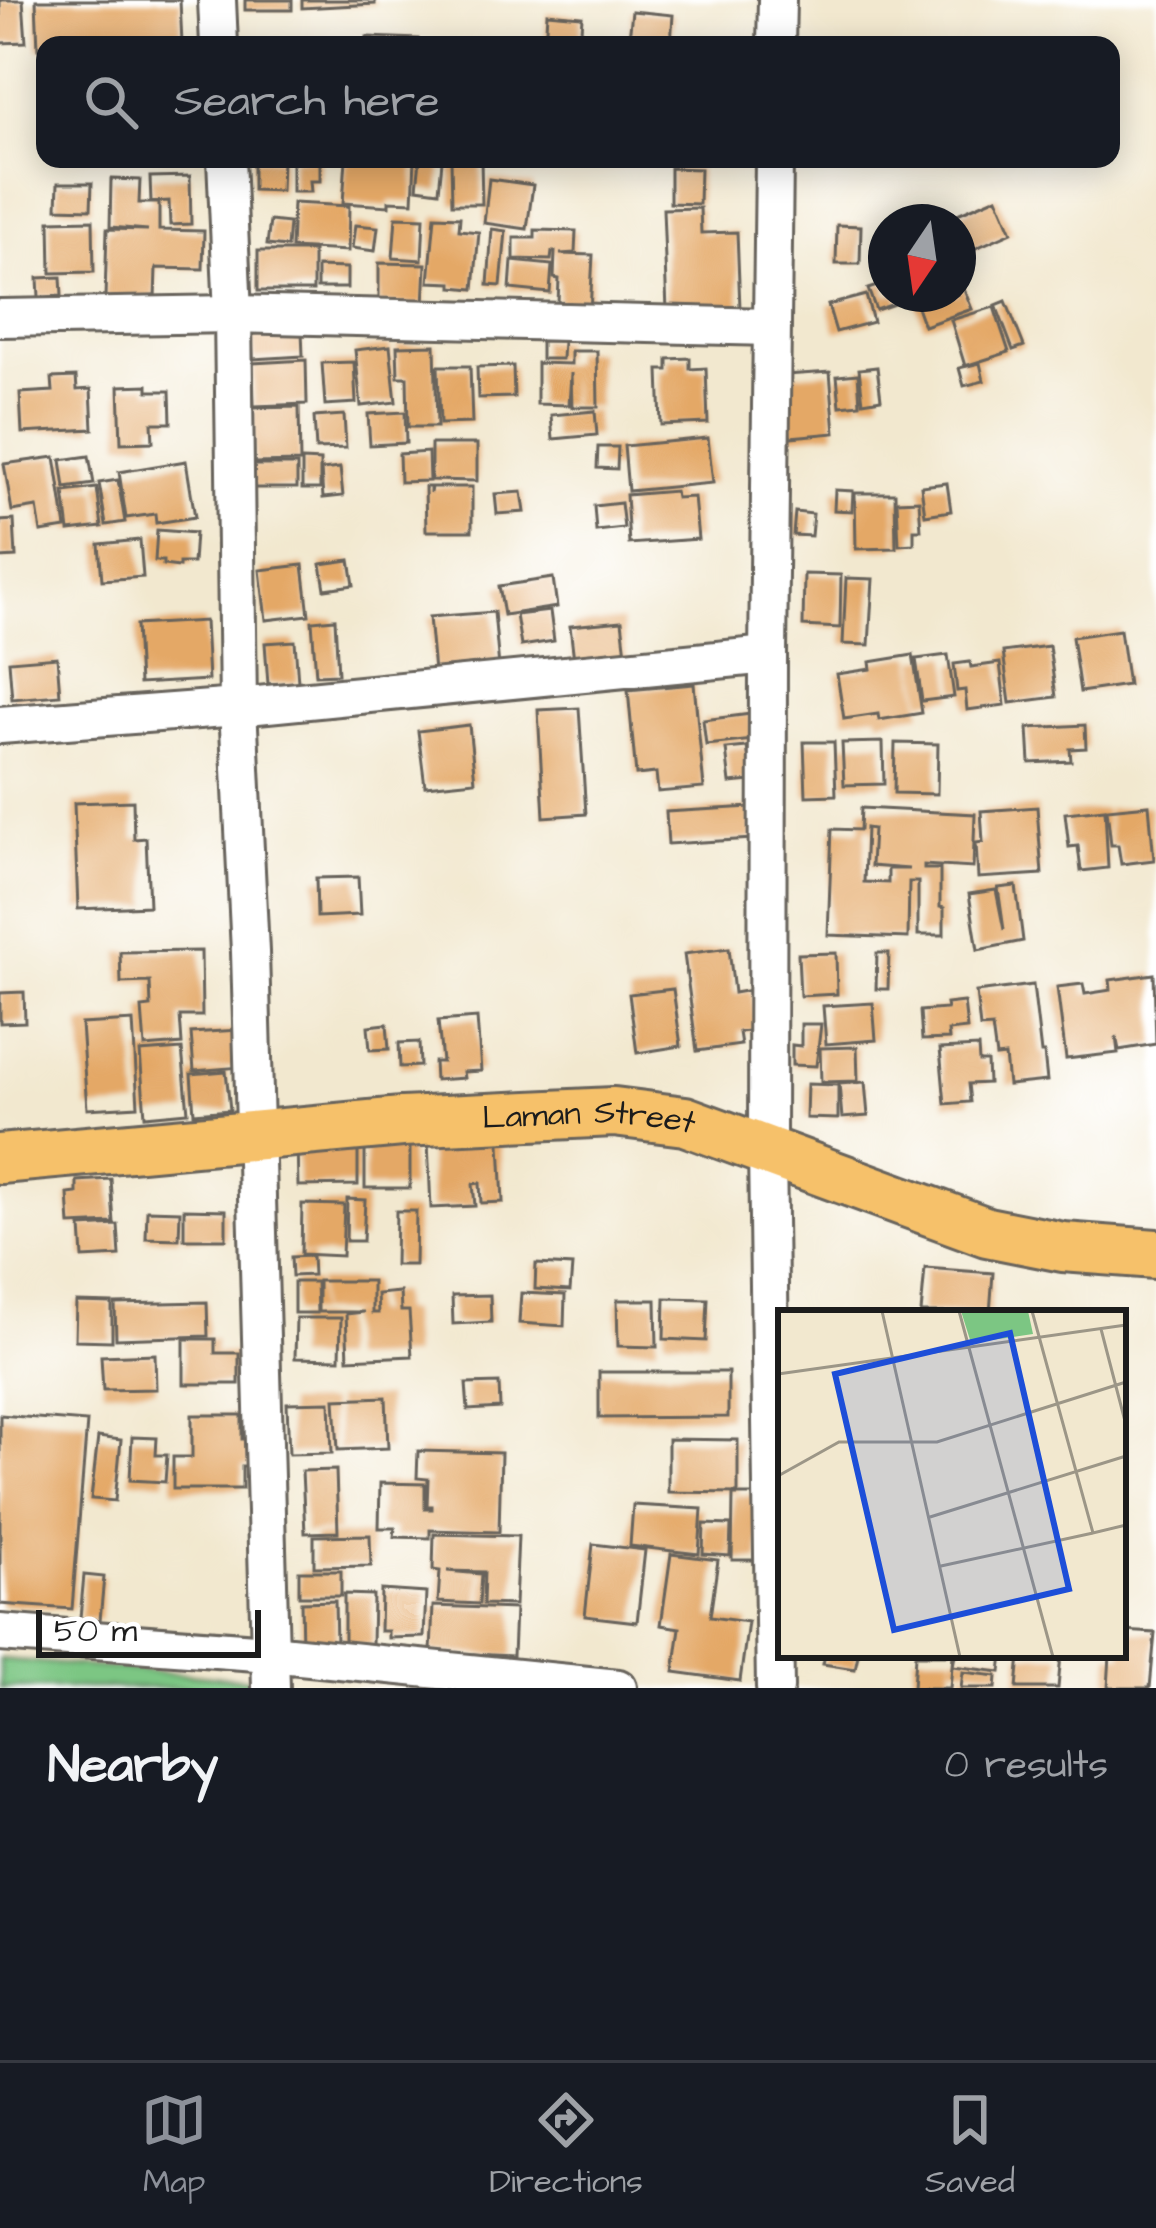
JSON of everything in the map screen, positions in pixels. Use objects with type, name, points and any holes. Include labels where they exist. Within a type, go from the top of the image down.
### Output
[{"type":"main road","name":"Laman Street","points":[[0,1159],[487,1116],[614,1112],[685,1121],[986,1232],[1063,1247],[1156,1254]]},
{"type":"street","points":[[218,0],[219,36]]},
{"type":"street","points":[[776,36],[777,0]]},
{"type":"street","points":[[226,168],[238,707],[256,1135],[270,1671]]},
{"type":"street","points":[[774,168],[767,1152],[776,1688]]},
{"type":"street","points":[[0,318],[232,314],[771,327]]},
{"type":"street","points":[[0,725],[238,707],[768,655]]},
{"type":"street","points":[[0,1633],[270,1671],[618,1688]]},
{"type":"green space","points":[[0,1659],[259,1680],[259,1688],[0,1688]]},
{"type":"building","points":[[0,0],[23,0],[26,42],[0,43]]},
{"type":"building","points":[[36,0],[180,0],[182,36],[37,36]]},
{"type":"building","points":[[245,0],[292,0],[292,10],[245,10]]},
{"type":"building","points":[[302,0],[375,0],[375,4],[302,8]]},
{"type":"building","points":[[632,11],[673,15],[672,36],[629,36]]},
{"type":"building","points":[[547,13],[582,16],[581,36],[546,36]]},
{"type":"building","points":[[253,168],[282,168],[281,191],[253,190]]},
{"type":"building","points":[[292,168],[320,168],[320,181],[310,181],[311,192],[292,192]]},
{"type":"building","points":[[345,168],[415,168],[413,202],[389,201],[389,206],[343,203]]},
{"type":"building","points":[[419,168],[441,168],[439,191],[417,188]]},
{"type":"building","points":[[451,168],[481,168],[482,204],[452,204]]},
{"type":"building","points":[[670,168],[700,169],[699,204],[670,203]]},
{"type":"building","points":[[190,176],[191,224],[170,225],[169,201],[151,202],[150,177]]},
{"type":"building","points":[[111,179],[140,180],[139,203],[159,203],[159,230],[204,231],[203,269],[156,268],[155,299],[105,298],[107,229],[148,230],[110,227]]},
{"type":"building","points":[[489,179],[533,185],[527,229],[484,223]]},
{"type":"building","points":[[58,183],[92,183],[91,209],[57,208]]},
{"type":"building","points":[[997,197],[1012,232],[976,248],[976,206]]},
{"type":"building","points":[[293,203],[349,206],[348,251],[291,248]]},
{"type":"building","points":[[700,208],[701,233],[737,232],[740,308],[667,311],[663,209]]},
{"type":"building","points":[[435,216],[460,217],[459,230],[479,232],[474,289],[429,282]]},
{"type":"building","points":[[396,217],[424,218],[422,260],[393,258]]},
{"type":"building","points":[[93,220],[94,272],[51,273],[50,221]]},
{"type":"building","points":[[270,221],[289,223],[287,247],[267,245]]},
{"type":"building","points":[[355,225],[378,227],[375,251],[352,248]]},
{"type":"building","points":[[837,225],[861,226],[860,264],[836,264]]},
{"type":"building","points":[[492,229],[506,231],[501,286],[488,285]]},
{"type":"building","points":[[535,230],[576,231],[575,253],[560,254],[593,255],[590,312],[558,303],[555,252],[551,260],[514,259],[514,238],[535,238]]},
{"type":"building","points":[[258,251],[313,251],[313,291],[258,291]]},
{"type":"building","points":[[512,261],[552,265],[550,293],[510,289]]},
{"type":"building","points":[[379,263],[426,264],[424,305],[379,304]]},
{"type":"building","points":[[317,267],[347,268],[347,288],[317,288]]},
{"type":"building","points":[[61,277],[62,296],[39,297],[38,278]]},
{"type":"building","points":[[866,295],[873,322],[836,332],[828,305]]},
{"type":"building","points":[[1006,301],[1024,346],[1013,350],[996,305]]},
{"type":"building","points":[[994,307],[1009,352],[965,366],[951,320]]},
{"type":"building","points":[[919,312],[964,312],[924,326]]},
{"type":"building","points":[[302,331],[303,356],[253,359],[252,334]]},
{"type":"building","points":[[541,341],[563,341],[562,359],[541,359]]},
{"type":"building","points":[[435,345],[437,427],[408,427],[407,377],[398,377],[397,346]]},
{"type":"building","points":[[390,346],[396,402],[361,406],[355,350]]},
{"type":"building","points":[[571,351],[597,351],[598,407],[572,407],[571,373],[569,405],[537,404],[537,363],[571,364]]},
{"type":"building","points":[[690,358],[690,369],[706,368],[708,423],[661,425],[659,370],[668,370],[668,359]]},
{"type":"building","points":[[306,360],[307,404],[254,406],[253,363]]},
{"type":"building","points":[[354,362],[356,403],[325,405],[322,363]]},
{"type":"building","points":[[980,363],[984,381],[964,386],[959,368]]},
{"type":"building","points":[[438,366],[470,366],[472,423],[440,424]]},
{"type":"building","points":[[513,366],[514,397],[478,398],[477,367]]},
{"type":"building","points":[[877,367],[881,399],[863,402],[859,369]]},
{"type":"building","points":[[830,372],[835,433],[790,437],[786,375]]},
{"type":"building","points":[[858,374],[860,404],[840,406],[837,376]]},
{"type":"building","points":[[76,377],[77,390],[91,389],[93,429],[22,433],[20,393],[53,391],[52,378]]},
{"type":"building","points":[[148,385],[148,391],[170,391],[171,423],[152,423],[153,442],[121,443],[119,386]]},
{"type":"building","points":[[299,407],[300,462],[254,463],[253,408]]},
{"type":"building","points":[[595,411],[597,435],[553,439],[551,415]]},
{"type":"building","points":[[405,412],[406,443],[370,445],[368,414]]},
{"type":"building","points":[[344,415],[346,448],[316,449],[314,417]]},
{"type":"building","points":[[708,438],[713,483],[628,491],[624,446]]},
{"type":"building","points":[[431,444],[477,444],[477,481],[431,480]]},
{"type":"building","points":[[598,447],[618,447],[617,469],[597,468]]},
{"type":"building","points":[[428,452],[429,481],[400,482],[399,454]]},
{"type":"building","points":[[89,456],[94,484],[65,488],[61,460]]},
{"type":"building","points":[[55,457],[66,528],[41,532],[37,507],[12,511],[4,464]]},
{"type":"building","points":[[302,460],[320,461],[320,489],[302,489]]},
{"type":"building","points":[[186,461],[195,517],[156,523],[155,514],[126,518],[119,472]]},
{"type":"building","points":[[251,465],[297,465],[297,488],[251,488]]},
{"type":"building","points":[[340,468],[343,496],[323,498],[321,470]]},
{"type":"building","points":[[118,480],[125,522],[106,525],[99,483]]},
{"type":"building","points":[[947,483],[951,511],[925,515],[921,486]]},
{"type":"building","points":[[425,487],[430,487],[430,493],[431,487],[472,487],[472,531],[426,531]]},
{"type":"building","points":[[97,488],[102,527],[69,531],[64,492]]},
{"type":"building","points":[[835,490],[853,491],[852,511],[834,510]]},
{"type":"building","points":[[675,491],[676,498],[694,497],[698,539],[629,544],[626,495]]},
{"type":"building","points":[[522,492],[525,512],[497,514],[495,494]]},
{"type":"building","points":[[855,493],[895,493],[896,548],[856,549]]},
{"type":"building","points":[[919,500],[921,530],[914,530],[914,544],[899,545],[897,501]]},
{"type":"building","points":[[621,503],[624,528],[596,531],[594,506]]},
{"type":"building","points":[[795,512],[813,514],[811,536],[793,535]]},
{"type":"building","points":[[14,520],[16,557],[0,558],[0,521]]},
{"type":"building","points":[[157,530],[195,533],[193,563],[179,563],[179,567],[155,561]]},
{"type":"building","points":[[140,540],[143,577],[102,580],[99,544]]},
{"type":"building","points":[[350,560],[354,585],[325,589],[321,564]]},
{"type":"building","points":[[303,565],[309,615],[266,620],[260,570]]},
{"type":"building","points":[[804,574],[841,575],[840,628],[803,626]]},
{"type":"building","points":[[553,578],[557,607],[504,615],[499,586]]},
{"type":"building","points":[[846,578],[873,579],[869,645],[843,644]]},
{"type":"building","points":[[550,611],[554,641],[521,646],[516,615]]},
{"type":"building","points":[[494,612],[499,667],[434,672],[429,617]]},
{"type":"building","points":[[335,619],[338,674],[316,675],[312,621]]},
{"type":"building","points":[[205,621],[208,680],[139,684],[136,625]]},
{"type":"building","points":[[622,621],[627,662],[575,668],[570,626]]},
{"type":"building","points":[[1120,630],[1128,685],[1080,692],[1072,637]]},
{"type":"building","points":[[295,641],[298,682],[268,684],[265,643]]},
{"type":"building","points":[[1049,646],[1056,697],[1010,703],[1003,652]]},
{"type":"building","points":[[913,655],[922,713],[879,720],[878,714],[844,719],[837,674],[871,669],[870,662]]},
{"type":"building","points":[[948,655],[954,697],[922,701],[916,659]]},
{"type":"building","points":[[57,657],[60,695],[12,699],[9,661]]},
{"type":"building","points":[[970,662],[971,667],[1000,663],[1005,705],[967,710],[965,690],[957,691],[954,664]]},
{"type":"building","points":[[694,684],[704,788],[658,792],[656,773],[636,775],[628,690]]},
{"type":"building","points":[[579,708],[586,814],[544,817],[538,710]]},
{"type":"building","points":[[751,714],[754,740],[706,745],[703,720]]},
{"type":"building","points":[[469,725],[475,781],[425,786],[418,731]]},
{"type":"building","points":[[1085,725],[1086,748],[1070,749],[1071,761],[1030,763],[1028,728]]},
{"type":"building","points":[[804,742],[834,742],[836,795],[806,796]]},
{"type":"building","points":[[883,742],[884,784],[844,785],[842,743]]},
{"type":"building","points":[[895,743],[938,744],[937,794],[894,793]]},
{"type":"building","points":[[747,747],[752,781],[730,783],[726,749]]},
{"type":"building","points":[[133,801],[134,839],[146,838],[149,906],[78,909],[74,803]]},
{"type":"building","points":[[1149,805],[1154,860],[1121,864],[1118,845],[1111,845],[1107,809]]},
{"type":"building","points":[[751,807],[753,839],[668,844],[666,812]]},
{"type":"building","points":[[1037,807],[1042,874],[978,878],[981,811]]},
{"type":"building","points":[[861,808],[975,814],[973,868],[924,865],[924,869],[940,869],[944,935],[918,935],[918,882],[909,882],[908,938],[828,935],[832,829],[860,830]],"holes":[[[866,828],[873,829],[871,866],[909,869],[888,869],[888,883],[864,882]]]},
{"type":"building","points":[[1105,809],[1108,868],[1081,871],[1078,846],[1069,847],[1065,813]]},
{"type":"building","points":[[358,877],[360,915],[317,917],[316,878]]},
{"type":"building","points":[[1016,886],[1023,941],[978,950],[969,894],[996,890],[1004,930],[998,888]]},
{"type":"building","points":[[729,948],[734,993],[751,990],[756,1030],[739,1032],[741,1045],[697,1051],[684,954]]},
{"type":"building","points":[[201,951],[202,1016],[180,1016],[182,1044],[145,1047],[142,1008],[151,1007],[150,982],[121,983],[120,952]]},
{"type":"building","points":[[836,953],[837,994],[800,996],[798,954]]},
{"type":"building","points":[[877,953],[889,953],[888,989],[876,989]]},
{"type":"building","points":[[1154,974],[1156,1044],[1119,1050],[1116,1036],[1118,1053],[1066,1059],[1057,987],[1083,984],[1085,994],[1111,990],[1110,980]]},
{"type":"building","points":[[1033,985],[1047,1081],[1008,1085],[1005,1056],[996,1057],[992,1027],[980,1028],[976,992]]},
{"type":"building","points":[[673,989],[681,1046],[637,1053],[629,994]]},
{"type":"building","points":[[24,992],[25,1022],[0,1023],[0,993]]},
{"type":"building","points":[[964,1002],[967,1029],[948,1031],[949,1039],[922,1040],[920,1011]]},
{"type":"building","points":[[873,1003],[876,1040],[826,1044],[823,1006]]},
{"type":"building","points":[[477,1018],[481,1071],[463,1072],[464,1078],[435,1080],[434,1062],[442,1062],[438,1021]]},
{"type":"building","points":[[133,1021],[138,1106],[87,1109],[81,1024]]},
{"type":"building","points":[[387,1024],[389,1049],[370,1050],[368,1026]]},
{"type":"building","points":[[801,1024],[821,1024],[816,1066],[792,1065],[792,1045],[801,1046]]},
{"type":"building","points":[[239,1030],[242,1067],[194,1071],[191,1033]]},
{"type":"building","points":[[419,1042],[420,1066],[400,1067],[399,1043]]},
{"type":"building","points":[[857,1047],[858,1081],[821,1082],[820,1048]]},
{"type":"building","points":[[978,1047],[979,1062],[987,1062],[988,1083],[968,1084],[970,1102],[945,1104],[940,1049]]},
{"type":"building","points":[[182,1049],[188,1112],[145,1116],[140,1052]]},
{"type":"building","points":[[226,1071],[230,1110],[194,1113],[191,1074]]},
{"type":"building","points":[[865,1082],[868,1116],[842,1118],[839,1084]]},
{"type":"building","points":[[807,1084],[838,1085],[838,1119],[806,1118]]},
{"type":"building","points":[[499,1124],[503,1202],[481,1203],[480,1183],[473,1184],[475,1206],[431,1208],[428,1142]]},
{"type":"building","points":[[358,1140],[358,1185],[298,1186],[297,1141]]},
{"type":"building","points":[[365,1145],[410,1145],[410,1188],[365,1188]]},
{"type":"building","points":[[111,1179],[114,1223],[70,1225],[68,1194],[77,1193],[77,1181]]},
{"type":"building","points":[[347,1199],[365,1200],[363,1241],[346,1241]]},
{"type":"building","points":[[302,1204],[344,1205],[342,1256],[301,1254]]},
{"type":"building","points":[[184,1209],[226,1210],[226,1239],[184,1239]]},
{"type":"building","points":[[147,1210],[180,1211],[179,1239],[146,1238]]},
{"type":"building","points":[[396,1211],[416,1211],[415,1265],[395,1265]]},
{"type":"building","points":[[118,1225],[120,1256],[83,1258],[81,1227]]},
{"type":"building","points":[[312,1256],[313,1275],[292,1276],[291,1257]]},
{"type":"building","points":[[536,1264],[572,1266],[570,1291],[535,1289]]},
{"type":"building","points":[[925,1268],[993,1273],[990,1310],[921,1310]]},
{"type":"building","points":[[318,1281],[372,1281],[372,1313],[378,1313],[377,1294],[400,1292],[401,1311],[409,1311],[412,1356],[348,1359],[346,1314],[364,1312],[318,1312]]},
{"type":"building","points":[[294,1282],[316,1282],[317,1313],[294,1313]]},
{"type":"building","points":[[521,1293],[565,1295],[564,1326],[519,1323]]},
{"type":"building","points":[[490,1295],[491,1322],[453,1324],[452,1296]]},
{"type":"building","points":[[665,1298],[708,1299],[706,1341],[664,1339]]},
{"type":"building","points":[[617,1300],[656,1300],[657,1347],[618,1346]]},
{"type":"building","points":[[76,1302],[112,1303],[112,1341],[75,1340]]},
{"type":"building","points":[[207,1302],[208,1336],[116,1339],[115,1304]]},
{"type":"building","points":[[296,1318],[341,1318],[340,1359],[295,1358]]},
{"type":"building","points":[[184,1339],[215,1339],[215,1353],[239,1353],[239,1384],[184,1384]]},
{"type":"building","points":[[155,1354],[156,1389],[103,1390],[101,1356]]},
{"type":"building","points":[[599,1372],[728,1372],[728,1417],[599,1418]]},
{"type":"building","points":[[499,1383],[500,1408],[468,1410],[466,1384]]},
{"type":"building","points":[[386,1397],[388,1448],[338,1450],[335,1399]]},
{"type":"building","points":[[330,1402],[332,1453],[289,1454],[287,1403]]},
{"type":"building","points":[[0,1415],[87,1422],[72,1609],[0,1604]]},
{"type":"building","points":[[192,1415],[242,1415],[242,1439],[249,1439],[249,1466],[242,1466],[242,1489],[173,1489],[173,1457],[192,1457]]},
{"type":"building","points":[[98,1437],[121,1440],[115,1501],[91,1499]]},
{"type":"building","points":[[132,1437],[157,1438],[156,1455],[167,1455],[165,1482],[130,1480]]},
{"type":"building","points":[[668,1439],[738,1440],[738,1493],[668,1492]]},
{"type":"building","points":[[418,1451],[501,1453],[499,1532],[430,1530],[430,1538],[394,1537],[395,1528],[379,1528],[380,1483],[425,1484],[425,1509],[432,1509],[427,1506],[428,1479],[417,1478]]},
{"type":"building","points":[[336,1470],[338,1532],[305,1533],[302,1471]]},
{"type":"building","points":[[733,1495],[759,1495],[759,1560],[732,1560]]},
{"type":"building","points":[[633,1505],[702,1509],[699,1554],[630,1546]]},
{"type":"building","points":[[704,1524],[731,1525],[730,1556],[703,1554]]},
{"type":"building","points":[[434,1534],[518,1536],[515,1605],[483,1604],[484,1572],[447,1571],[481,1574],[479,1604],[438,1602],[440,1571],[433,1570]]},
{"type":"building","points":[[370,1535],[371,1566],[314,1567],[314,1536]]},
{"type":"building","points":[[593,1544],[645,1550],[637,1622],[585,1616]]},
{"type":"building","points":[[671,1554],[718,1560],[710,1617],[748,1622],[740,1681],[674,1672],[680,1628],[661,1625]]},
{"type":"building","points":[[299,1571],[341,1571],[341,1596],[299,1596]]},
{"type":"building","points":[[84,1575],[104,1577],[100,1620],[80,1618]]},
{"type":"building","points":[[381,1590],[426,1593],[424,1637],[388,1638],[388,1631],[380,1631]]},
{"type":"building","points":[[344,1594],[373,1595],[372,1645],[344,1644]]},
{"type":"building","points":[[335,1601],[336,1645],[302,1646],[301,1602]]},
{"type":"building","points":[[433,1606],[515,1609],[513,1656],[431,1652]]},
{"type":"building","points":[[1126,1631],[1155,1633],[1150,1688],[1108,1688],[1110,1658],[1126,1658]]},
{"type":"building","points":[[824,1658],[857,1658],[855,1669],[823,1664]]},
{"type":"building","points":[[915,1658],[953,1658],[950,1688],[913,1688]]},
{"type":"building","points":[[954,1658],[1003,1658],[1001,1672],[953,1666]]},
{"type":"building","points":[[1020,1658],[1061,1658],[1058,1688],[1017,1688]]},
{"type":"building","points":[[963,1672],[997,1676],[996,1688],[961,1688]]}]
